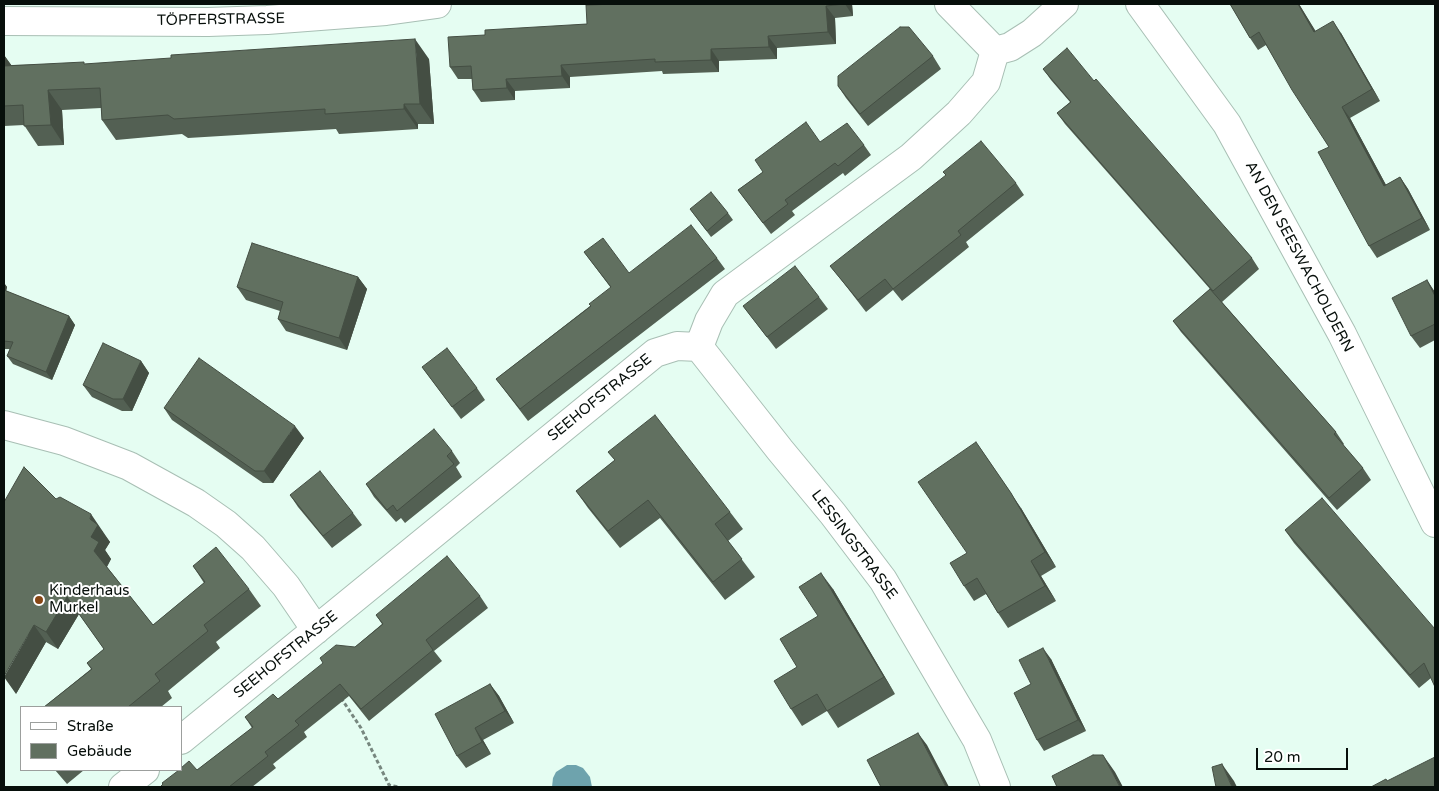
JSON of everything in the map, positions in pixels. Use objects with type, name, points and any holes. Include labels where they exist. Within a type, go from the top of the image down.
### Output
[{"type":"street","name":"TÖPFERSTRASSE","points":[[4,21],[208,22],[267,20],[386,11],[437,4]]},
{"type":"street","points":[[949,4],[994,51]]},
{"type":"street","points":[[994,51],[1010,47],[1032,33],[1064,4]]},
{"type":"street","name":"AN DEN SEESWACHOLDERN","points":[[1140,4],[1227,124],[1342,334],[1435,524]]},
{"type":"street","points":[[699,347],[709,321],[725,294],[911,157],[959,113],[986,82],[994,51]]},
{"type":"street","name":"SEEHOFSTRASSE","points":[[182,739],[655,353],[677,346],[699,347]]},
{"type":"street","name":"LESSINGSTRASSE","points":[[699,347],[833,514],[883,580],[977,740],[996,787]]},
{"type":"street","points":[[4,426],[64,441],[129,466],[196,503],[226,524],[253,548],[286,586],[316,630]]},
{"type":"street","points":[[123,787],[143,771]]},
{"type":"path","points":[[336,690],[361,728],[390,785],[399,787]]},
{"type":"water","points":[[567,765],[576,765],[583,768],[590,777],[592,787],[552,787],[556,772]]},
{"type":"building","points":[[845,4],[826,6],[828,32],[768,36],[769,47],[711,49],[711,60],[655,62],[655,59],[561,65],[562,76],[506,79],[507,88],[473,90],[471,66],[450,67],[448,37],[485,35],[485,30],[587,24],[586,5]]},
{"type":"building","points":[[1230,4],[1298,4],[1314,32],[1333,21],[1372,89],[1342,107],[1384,186],[1400,177],[1422,218],[1369,246],[1318,152],[1329,147],[1292,90],[1259,32],[1250,38]]},
{"type":"building","points":[[900,27],[909,27],[933,56],[860,114],[838,86],[838,76]]},
{"type":"building","points":[[415,39],[420,104],[404,104],[404,109],[325,114],[325,109],[174,119],[168,115],[102,120],[100,88],[48,90],[51,125],[24,126],[23,105],[4,106],[4,66],[84,62],[84,64],[171,58],[171,55]]},
{"type":"building","points":[[1067,48],[1094,81],[1096,79],[1252,258],[1213,291],[1057,113],[1071,102],[1043,69]]},
{"type":"building","points":[[806,122],[820,142],[847,123],[864,145],[838,166],[835,163],[785,200],[788,204],[763,223],[738,190],[763,172],[755,160]]},
{"type":"building","points":[[981,141],[1016,183],[958,231],[961,235],[893,289],[885,279],[858,300],[830,266],[946,175],[943,172]]},
{"type":"building","points":[[711,192],[728,213],[707,231],[690,209]]},
{"type":"building","points":[[691,225],[717,258],[520,409],[496,379],[591,306],[589,304],[611,287],[584,252],[603,238],[629,273]]},
{"type":"building","points":[[252,243],[358,277],[339,338],[278,319],[283,302],[237,287]]},
{"type":"building","points":[[795,266],[819,297],[767,337],[743,306]]},
{"type":"building","points":[[1427,280],[1435,296],[1435,324],[1411,336],[1392,298]]},
{"type":"building","points":[[1210,289],[1336,432],[1334,434],[1363,468],[1329,498],[1173,321]]},
{"type":"building","points":[[4,290],[69,316],[46,372],[7,356],[13,342],[4,341]]},
{"type":"building","points":[[103,343],[141,361],[123,399],[113,399],[83,385]]},
{"type":"building","points":[[447,348],[477,388],[452,407],[422,367]]},
{"type":"building","points":[[199,358],[295,426],[264,471],[255,471],[164,408]]},
{"type":"building","points":[[655,415],[730,512],[715,524],[742,559],[713,582],[648,500],[608,531],[576,491],[615,460],[608,452]]},
{"type":"building","points":[[434,429],[452,451],[447,456],[454,464],[397,511],[393,505],[387,510],[366,484]]},
{"type":"building","points":[[976,442],[1011,493],[1045,552],[1031,561],[1045,586],[998,613],[977,578],[964,586],[950,563],[967,553],[918,482]]},
{"type":"building","points":[[24,467],[56,499],[60,497],[91,514],[90,519],[98,525],[91,537],[99,542],[94,551],[153,625],[205,582],[193,566],[216,547],[249,589],[204,625],[208,631],[155,674],[160,681],[129,706],[45,706],[92,669],[87,663],[104,649],[67,597],[46,632],[34,625],[4,676],[4,502]]},
{"type":"building","points":[[320,471],[353,513],[323,536],[290,495]]},
{"type":"building","points":[[1322,498],[1435,629],[1435,687],[1424,663],[1410,675],[1285,530]]},
{"type":"building","points":[[447,556],[480,596],[426,640],[433,650],[361,709],[340,684],[295,721],[299,725],[265,752],[268,756],[229,787],[160,787],[162,783],[178,771],[182,771],[182,767],[189,761],[197,770],[253,727],[245,717],[273,694],[278,699],[323,663],[320,658],[336,645],[355,647],[383,624],[376,615]]},
{"type":"building","points":[[821,573],[884,677],[827,711],[817,694],[791,709],[774,681],[797,667],[780,639],[818,616],[799,587]]},
{"type":"building","points":[[1043,648],[1078,720],[1037,740],[1014,693],[1031,684],[1019,660]]},
{"type":"building","points":[[490,684],[505,711],[475,728],[482,742],[457,756],[435,714]]},
{"type":"building","points":[[918,733],[946,787],[881,787],[867,760]]},
{"type":"building","points":[[1093,755],[1103,755],[1120,787],[1057,787],[1052,776]]},
{"type":"building","points":[[1435,757],[1435,787],[1371,787],[1386,779],[1387,781]]},
{"type":"building","points":[[1222,764],[1232,787],[1216,787],[1212,767]]},
{"type":"place","name":"Kinderhaus Murkel","points":[[39,600]]}]
